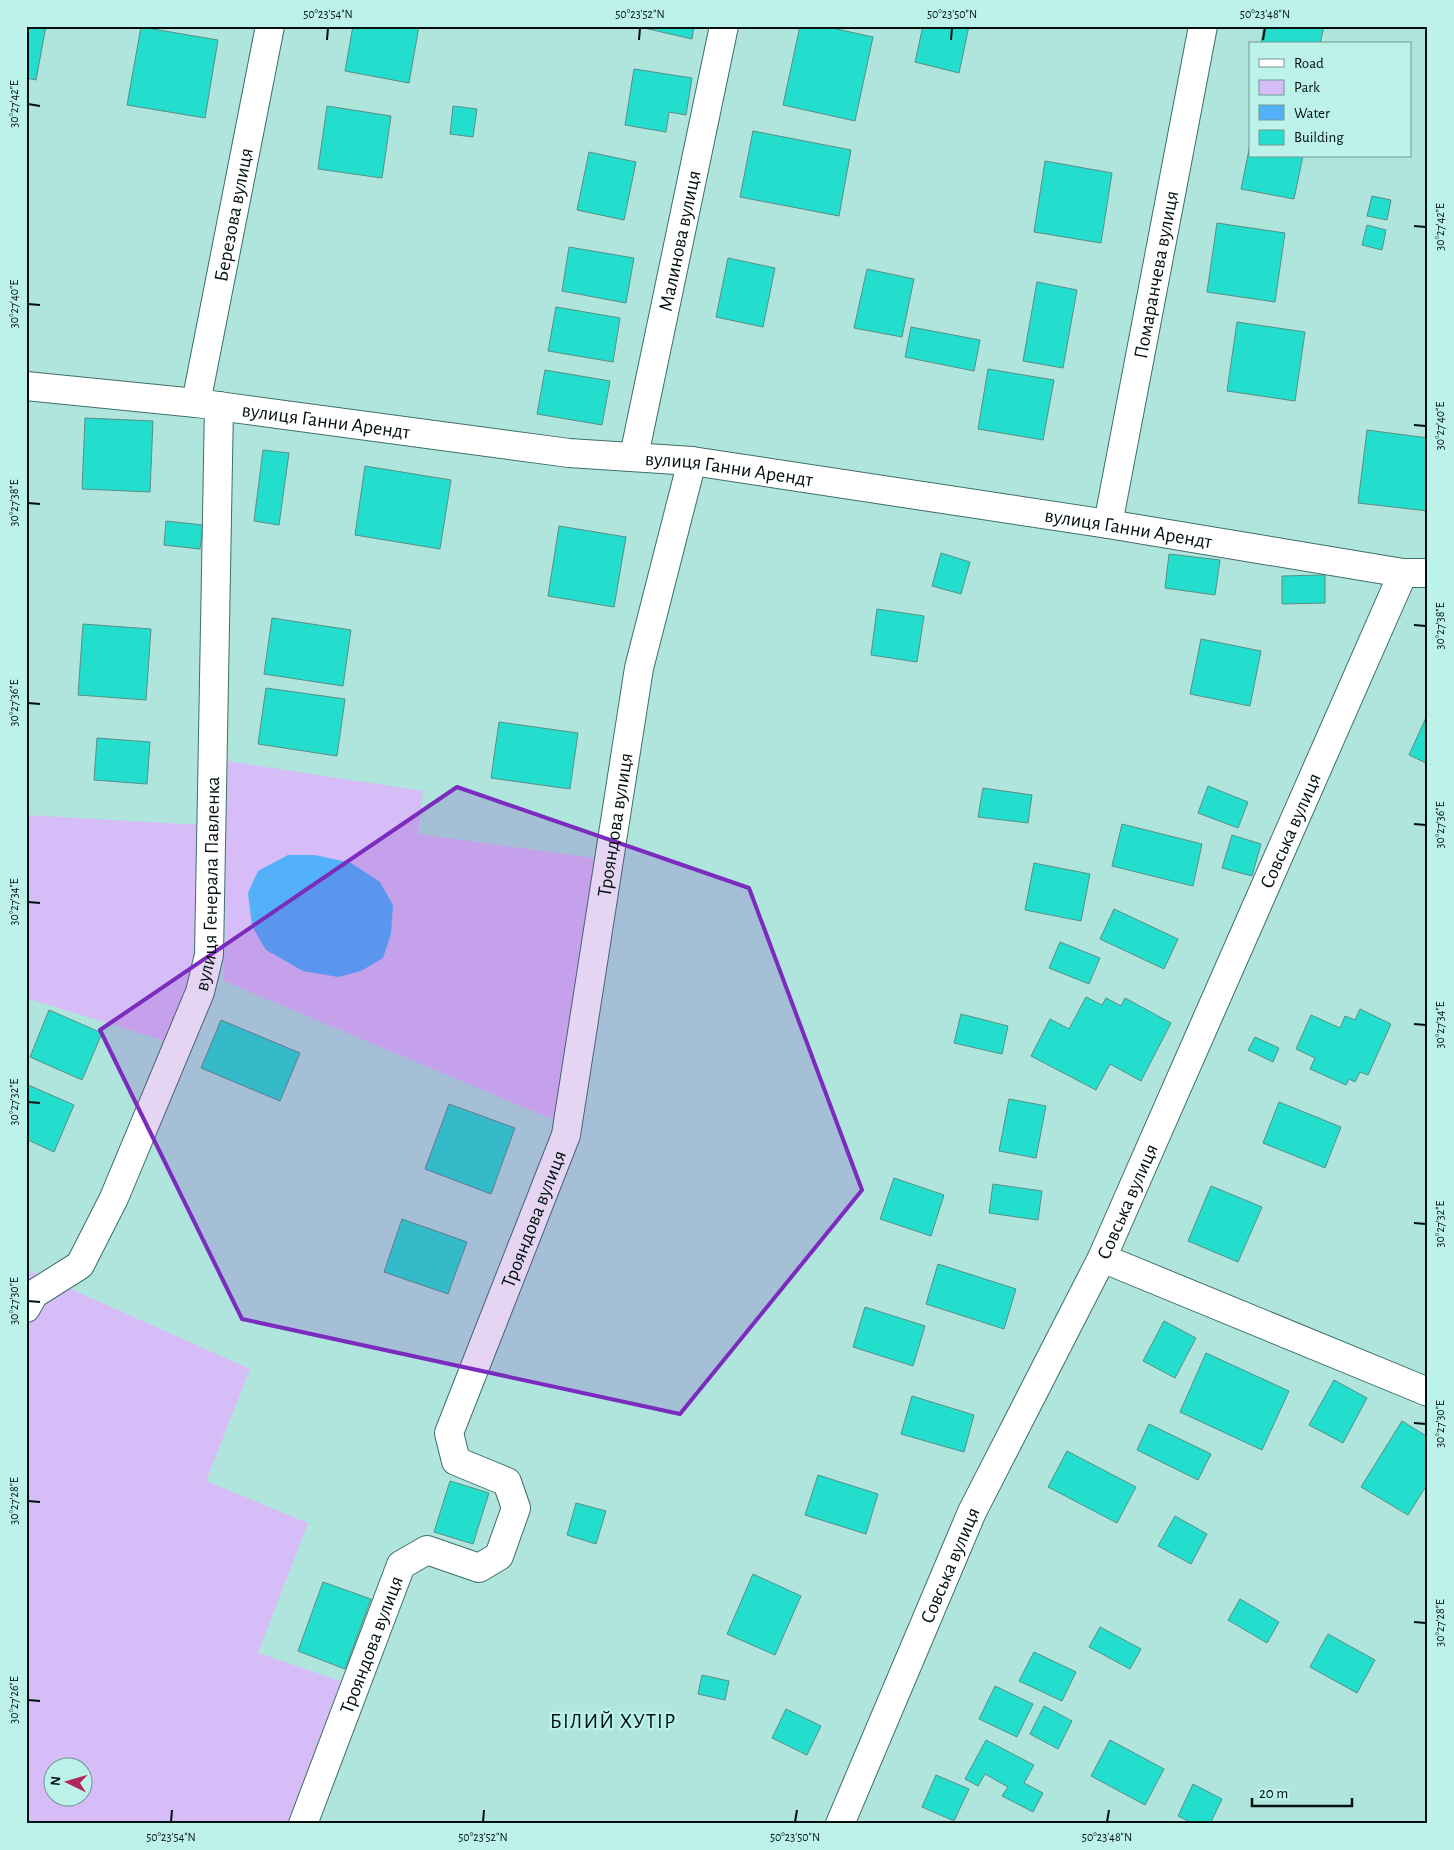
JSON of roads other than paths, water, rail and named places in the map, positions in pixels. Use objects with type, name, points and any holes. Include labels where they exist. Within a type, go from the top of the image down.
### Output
[{"type":"street","name":"Березова вулиця","points":[[207,405],[270,26]]},
{"type":"street","name":"Малинова вулиця","points":[[634,456],[724,26]]},
{"type":"street","name":"Помаранчева вулиця","points":[[1108,524],[1203,26]]},
{"type":"street","name":"вулиця Ганни Арендт","points":[[26,386],[207,405],[569,453],[692,461],[1415,573]]},
{"type":"street","name":"вулиця Генерала Павленка","points":[[26,1308],[34,1294],[80,1265],[114,1198],[200,992],[209,955],[207,405]]},
{"type":"street","name":"Трояндова вулиця","points":[[303,1824],[401,1565],[427,1550],[479,1568],[499,1556],[516,1508],[507,1482],[456,1461],[449,1433],[566,1135],[639,668],[692,461]]},
{"type":"street","name":"Совська вулиця","points":[[840,1824],[972,1512],[1102,1258],[1415,573]]},
{"type":"street","points":[[1102,1258],[1428,1392]]},
{"type":"water","points":[[288,855],[315,855],[351,863],[380,882],[393,905],[391,934],[383,958],[361,971],[338,977],[303,971],[266,950],[252,926],[248,893],[258,871]]},
{"type":"district","name":"БІЛИЙ ХУТІР","points":[[613,1721]]}]
